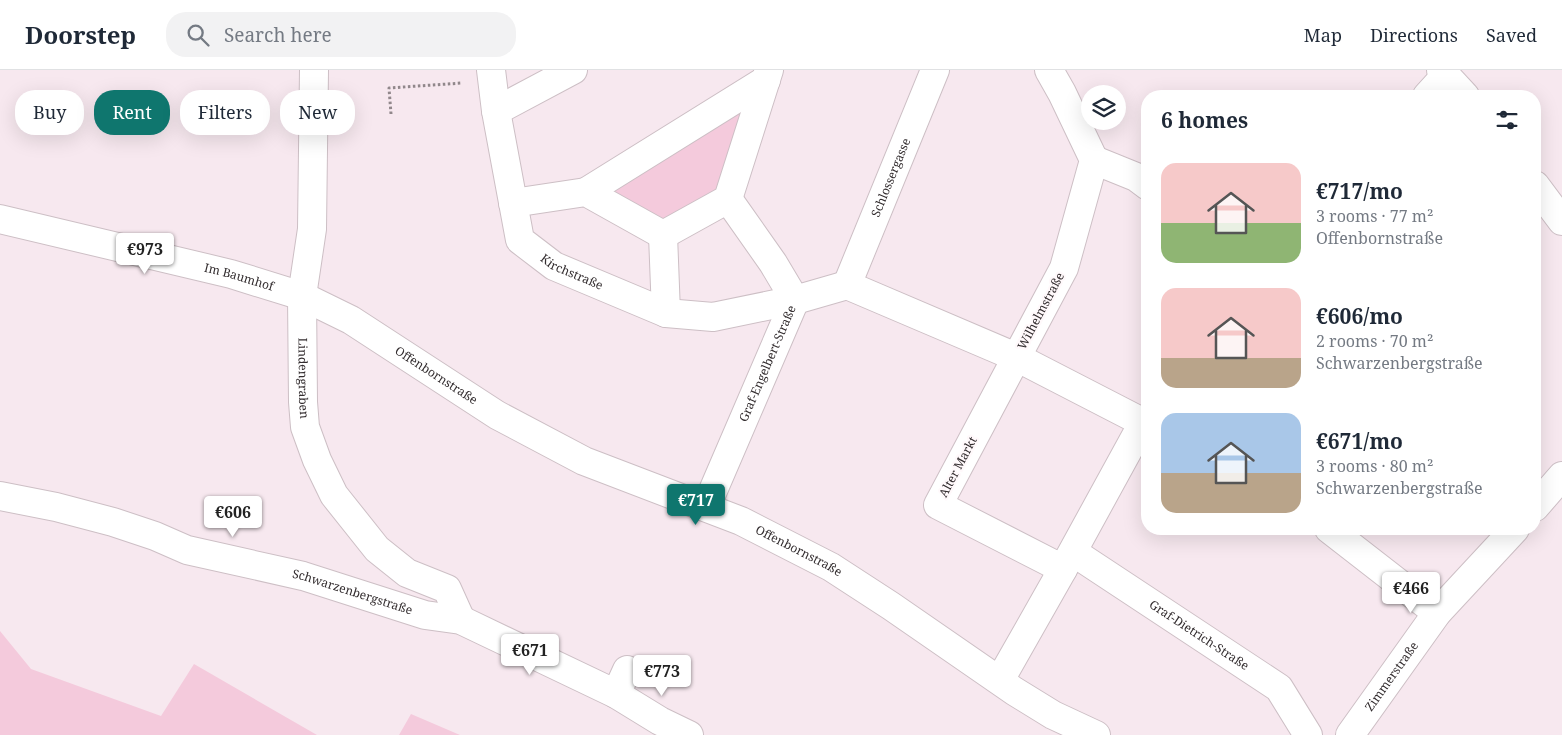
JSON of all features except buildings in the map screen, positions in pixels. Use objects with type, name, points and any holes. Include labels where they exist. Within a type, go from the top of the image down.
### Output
[{"type":"street","name":"Lindengraben","points":[[314,70],[312,229],[302,296],[302,402],[305,427],[317,460],[334,495],[377,549],[407,573],[447,588],[462,620]]},
{"type":"street","points":[[496,111],[573,70]]},
{"type":"street","name":"Schlossergasse","points":[[848,285],[935,70]]},
{"type":"street","points":[[1049,70],[1094,160],[1141,181]]},
{"type":"street","points":[[1431,90],[1444,73],[1460,90]]},
{"type":"street","name":"Kirchstraße","points":[[492,75],[496,111],[520,240],[554,266],[666,314],[713,317],[795,300]]},
{"type":"street","points":[[513,203],[586,192],[767,75]]},
{"type":"street","points":[[663,235],[728,199],[767,75]]},
{"type":"street","name":"Wilhelmstraße","points":[[1094,160],[1064,268],[1016,357],[1139,415]]},
{"type":"street","points":[[586,192],[663,235]]},
{"type":"street","points":[[1541,193],[1562,221]]},
{"type":"street","points":[[728,199],[773,263],[795,300]]},
{"type":"street","name":"Im Baumhof","points":[[0,219],[231,274],[302,296]]},
{"type":"street","points":[[663,235],[666,314]]},
{"type":"street","points":[[848,285],[1016,357]]},
{"type":"street","name":"Graf-Engelbert-Straße","points":[[706,507],[795,300],[848,285]]},
{"type":"street","name":"Offenbornstraße","points":[[302,296],[351,320],[496,415],[584,461],[741,521],[831,567],[1053,716],[1096,735]]},
{"type":"street","name":"Alter Markt","points":[[1016,357],[938,505],[1068,561]]},
{"type":"street","points":[[1000,680],[1068,561],[1139,415]]},
{"type":"street","points":[[1541,500],[1562,476]]},
{"type":"street","name":"Schwarzenbergstraße","points":[[0,496],[56,507],[113,522],[155,536],[187,550],[303,576],[425,615],[462,620],[621,682],[660,721],[689,735]]},
{"type":"street","points":[[1337,535],[1438,614]]},
{"type":"street","name":"Zimmerstraße","points":[[1350,735],[1438,614],[1510,535]]},
{"type":"street","name":"Graf-Dietrich-Straße","points":[[1068,561],[1279,688],[1308,735]]},
{"type":"path","points":[[391,114],[389,88],[492,75]]},
{"type":"shaded area","points":[[766,80],[728,199],[663,235],[586,192]]},
{"type":"shaded area","points":[[0,631],[31,669],[161,716],[194,664],[317,735],[0,735]]},
{"type":"shaded area","points":[[411,714],[460,735],[399,735]]}]
